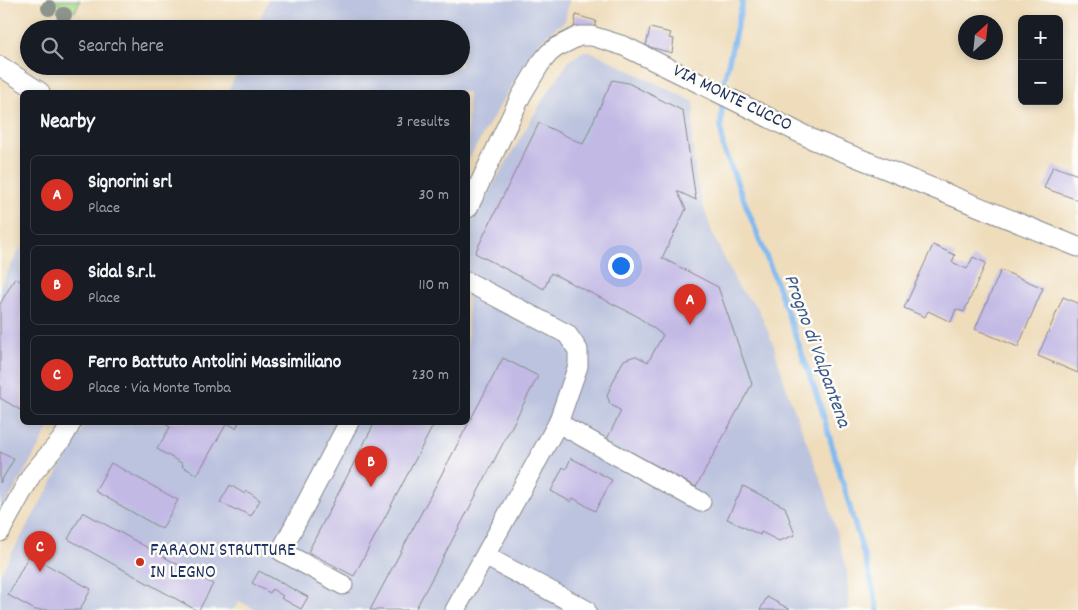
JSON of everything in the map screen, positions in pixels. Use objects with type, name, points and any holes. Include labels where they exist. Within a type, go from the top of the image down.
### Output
[{"type":"street","name":"VIA MONTE CUCCO","points":[[470,204],[521,96],[540,64],[549,52],[557,46],[579,36],[592,36],[624,46],[814,140],[1078,247]]},
{"type":"street","points":[[0,66],[37,90]]},
{"type":"street","points":[[455,610],[558,423],[578,366],[578,350],[567,334],[470,283]]},
{"type":"street","points":[[558,423],[701,502]]},
{"type":"street","points":[[0,532],[32,474],[62,439],[70,425]]},
{"type":"street","points":[[342,585],[281,551],[347,425]]},
{"type":"street","points":[[485,556],[586,610]]},
{"type":"shaded area","points":[[268,0],[569,0],[565,21],[533,49],[470,157],[470,90],[229,90],[236,75],[470,75],[470,20],[260,20]]},
{"type":"shaded area","points":[[584,51],[591,52],[694,102],[692,141],[695,172],[702,202],[713,235],[739,288],[758,308],[773,343],[786,387],[826,494],[847,570],[849,610],[256,610],[239,601],[234,610],[0,610],[0,574],[85,425],[470,425],[470,225],[545,96],[570,60]]},
{"type":"shaded area","points":[[20,249],[20,425],[51,425],[0,515],[0,286]]},
{"type":"green space","points":[[50,0],[80,0],[75,12]]},
{"type":"building","points":[[576,15],[596,21],[593,32],[574,27]]},
{"type":"building","points":[[650,28],[671,33],[669,38],[674,39],[672,53],[646,46]]},
{"type":"building","points":[[612,80],[628,83],[683,111],[696,200],[677,191],[686,209],[662,258],[718,287],[752,384],[696,487],[607,439],[621,411],[610,404],[607,395],[620,367],[624,360],[636,356],[648,362],[663,335],[635,315],[551,273],[544,289],[475,253],[539,123],[583,144]]},
{"type":"building","points":[[1053,166],[1078,175],[1078,200],[1044,188]]},
{"type":"building","points":[[933,245],[955,255],[952,262],[967,269],[973,257],[986,263],[964,312],[956,309],[951,322],[928,311],[925,317],[904,308]]},
{"type":"building","points":[[1001,270],[1043,288],[1018,347],[975,329]]},
{"type":"building","points":[[15,278],[20,281],[20,410],[0,398],[0,304]]},
{"type":"building","points":[[1063,297],[1078,303],[1078,373],[1038,356]]},
{"type":"building","points":[[503,358],[538,376],[415,610],[370,610],[468,425],[470,425],[470,421]]},
{"type":"building","points":[[167,425],[226,425],[197,475],[182,466],[183,464],[157,449],[170,427]]},
{"type":"building","points":[[373,425],[433,425],[354,576],[308,552]]},
{"type":"building","points":[[0,452],[14,459],[0,483]]},
{"type":"building","points":[[571,458],[612,480],[595,511],[573,498],[571,502],[551,491],[563,467],[566,469]]},
{"type":"building","points":[[111,463],[178,500],[162,529],[95,491]]},
{"type":"building","points":[[230,485],[245,494],[247,491],[260,500],[251,516],[237,509],[236,511],[220,502]]},
{"type":"building","points":[[743,486],[785,507],[795,535],[779,541],[761,532],[760,535],[727,519]]},
{"type":"building","name":"FARAONI STRUTTURE IN LEGNO","points":[[83,512],[213,584],[199,610],[68,539]]},
{"type":"building","points":[[29,555],[91,589],[80,610],[35,610],[8,595]]},
{"type":"building","points":[[259,571],[308,597],[301,609],[281,598],[283,596],[272,589],[270,593],[252,583]]},
{"type":"building","points":[[767,597],[791,610],[760,610]]},
{"type":"waterway","name":"Progno di Valpantena","points":[[724,82],[743,0]]},
{"type":"waterway","name":"Progno di Valpantena","points":[[722,105],[723,147],[777,284],[820,404],[878,610]]},
{"type":"place","name":"Signorini srl","points":[[690,325]]},
{"type":"place","name":"Sidal S.r.l.","points":[[371,487]]},
{"type":"place","name":"FARAONI STRUTTURE IN LEGNO","points":[[140,562]]},
{"type":"place","name":"Ferro Battuto Antolini Massimiliano","points":[[40,572]]}]
